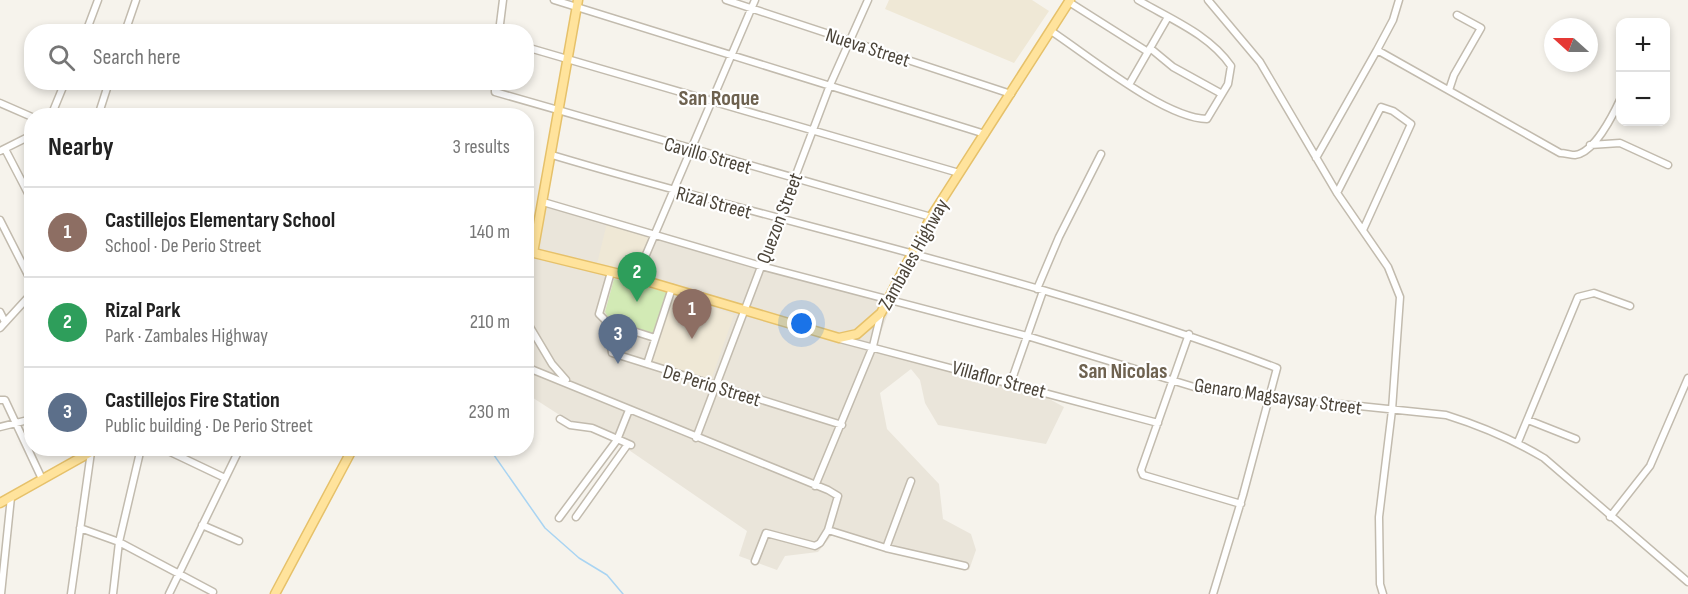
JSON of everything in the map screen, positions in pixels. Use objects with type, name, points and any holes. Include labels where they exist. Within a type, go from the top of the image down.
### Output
[{"type":"main road","name":"Zambales Highway","points":[[839,338],[856,334],[881,313],[890,301],[931,217],[1070,1]]},
{"type":"main road","points":[[534,237],[552,155],[578,3]]},
{"type":"main road","points":[[534,253],[672,288],[839,338]]},
{"type":"main road","points":[[0,503],[83,456]]},
{"type":"main road","points":[[275,594],[349,456]]},
{"type":"street","points":[[89,24],[98,0]]},
{"type":"street","points":[[128,24],[136,0]]},
{"type":"street","points":[[500,24],[503,0]]},
{"type":"street","points":[[554,0],[578,3],[733,56],[985,134]]},
{"type":"street","name":"Nueva Street","points":[[726,0],[1011,94]]},
{"type":"street","points":[[636,278],[733,56],[755,0]]},
{"type":"street","name":"Quezon Street","points":[[696,438],[830,85],[868,0]]},
{"type":"street","points":[[1051,31],[1130,83],[1160,106],[1194,119],[1206,119],[1228,84],[1231,66],[1223,54],[1199,34],[1138,0]]},
{"type":"street","points":[[1208,0],[1260,62],[1316,158],[1388,267],[1400,297],[1392,410],[1379,517],[1380,584],[1383,594]]},
{"type":"street","points":[[1316,158],[1393,20],[1399,0]]},
{"type":"street","points":[[1070,1],[1173,67],[1222,94]]},
{"type":"street","points":[[1449,90],[1454,75],[1481,28],[1457,15]]},
{"type":"street","points":[[1130,83],[1168,17]]},
{"type":"street","points":[[534,49],[569,57],[713,102],[959,173]]},
{"type":"street","points":[[1377,50],[1560,153],[1576,155],[1589,145],[1604,132],[1616,108]]},
{"type":"street","points":[[54,108],[62,90]]},
{"type":"street","points":[[101,108],[106,90]]},
{"type":"street","name":"Cavillo Street","points":[[495,90],[495,92],[793,180],[931,217]]},
{"type":"street","points":[[0,103],[24,114]]},
{"type":"street","points":[[1338,193],[1381,107],[1393,111],[1411,124],[1363,230]]},
{"type":"street","points":[[24,139],[3,150],[24,187]]},
{"type":"street","points":[[1589,145],[1620,143],[1668,165]]},
{"type":"street","points":[[1011,382],[1059,237],[1101,154]]},
{"type":"street","name":"Rizal Street","points":[[552,155],[673,191],[1040,290],[1188,334],[1277,368],[1268,398]]},
{"type":"street","name":"Genaro Magsaysay Street","points":[[543,202],[761,266],[1027,336],[1204,390],[1446,415],[1482,426],[1518,442],[1544,458],[1688,582]]},
{"type":"street","points":[[0,220],[24,267]]},
{"type":"street","points":[[611,272],[599,314],[608,322],[655,338]]},
{"type":"street","points":[[647,364],[672,288]]},
{"type":"street","points":[[1518,442],[1578,297],[1594,294],[1630,306]]},
{"type":"street","points":[[3,325],[24,302]]},
{"type":"street","points":[[0,312],[3,325]]},
{"type":"street","points":[[815,486],[873,345],[881,313]]},
{"type":"street","name":"De Perio Street","points":[[608,322],[612,353],[842,425]]},
{"type":"street","points":[[534,334],[552,364],[568,382]]},
{"type":"street","points":[[1188,334],[1142,470],[1143,475],[1241,504]]},
{"type":"street","name":"Villaflor Street","points":[[839,338],[873,345],[1158,423]]},
{"type":"street","points":[[534,370],[568,382],[593,396],[838,496],[828,530],[820,543],[815,546],[766,532],[755,561]]},
{"type":"street","points":[[1610,517],[1650,466],[1688,378]]},
{"type":"street","points":[[1213,594],[1241,504],[1268,398]]},
{"type":"street","points":[[0,400],[5,400],[24,444]]},
{"type":"street","points":[[559,518],[617,440],[629,410]]},
{"type":"street","points":[[560,419],[570,425],[592,428],[630,445],[576,517]]},
{"type":"street","points":[[1528,420],[1576,438]]},
{"type":"street","points":[[0,427],[24,421]]},
{"type":"street","points":[[30,456],[42,479]]},
{"type":"street","points":[[71,594],[93,456]]},
{"type":"street","points":[[113,594],[118,542],[139,456]]},
{"type":"street","points":[[179,456],[225,478]]},
{"type":"street","points":[[169,594],[236,456]]},
{"type":"street","points":[[886,548],[911,482]]},
{"type":"street","points":[[1,594],[11,497]]},
{"type":"street","points":[[202,525],[239,541]]},
{"type":"street","points":[[80,528],[118,542],[213,592]]},
{"type":"street","points":[[828,530],[886,548],[965,566]]},
{"type":"shaded area","points":[[889,0],[1032,0],[1049,11],[1014,63],[885,9]]},
{"type":"shaded area","points":[[542,201],[893,300],[875,348],[1040,394],[1064,407],[1046,444],[938,425],[925,403],[920,380],[911,369],[880,393],[887,429],[939,484],[943,519],[971,534],[976,550],[969,570],[832,535],[818,552],[785,556],[777,570],[739,556],[747,531],[623,446],[558,414],[534,399],[534,238]]},
{"type":"shaded area","points":[[607,223],[649,237],[635,274],[597,264]]},
{"type":"shaded area","points":[[673,292],[734,315],[710,383],[650,363]]},
{"type":"green space","points":[[614,279],[669,293],[656,334],[610,320],[605,312]]},
{"type":"waterway","points":[[495,456],[545,528],[579,558],[607,575],[623,594]]},
{"type":"place","name":"Rizal Park","points":[[637,302]]},
{"type":"place","name":"Castillejos Elementary School","points":[[692,339]]},
{"type":"place","name":"Castillejos Fire Station","points":[[618,364]]},
{"type":"district","name":"San Roque","points":[[719,97]]},
{"type":"district","name":"San Nicolas","points":[[1123,370]]}]
